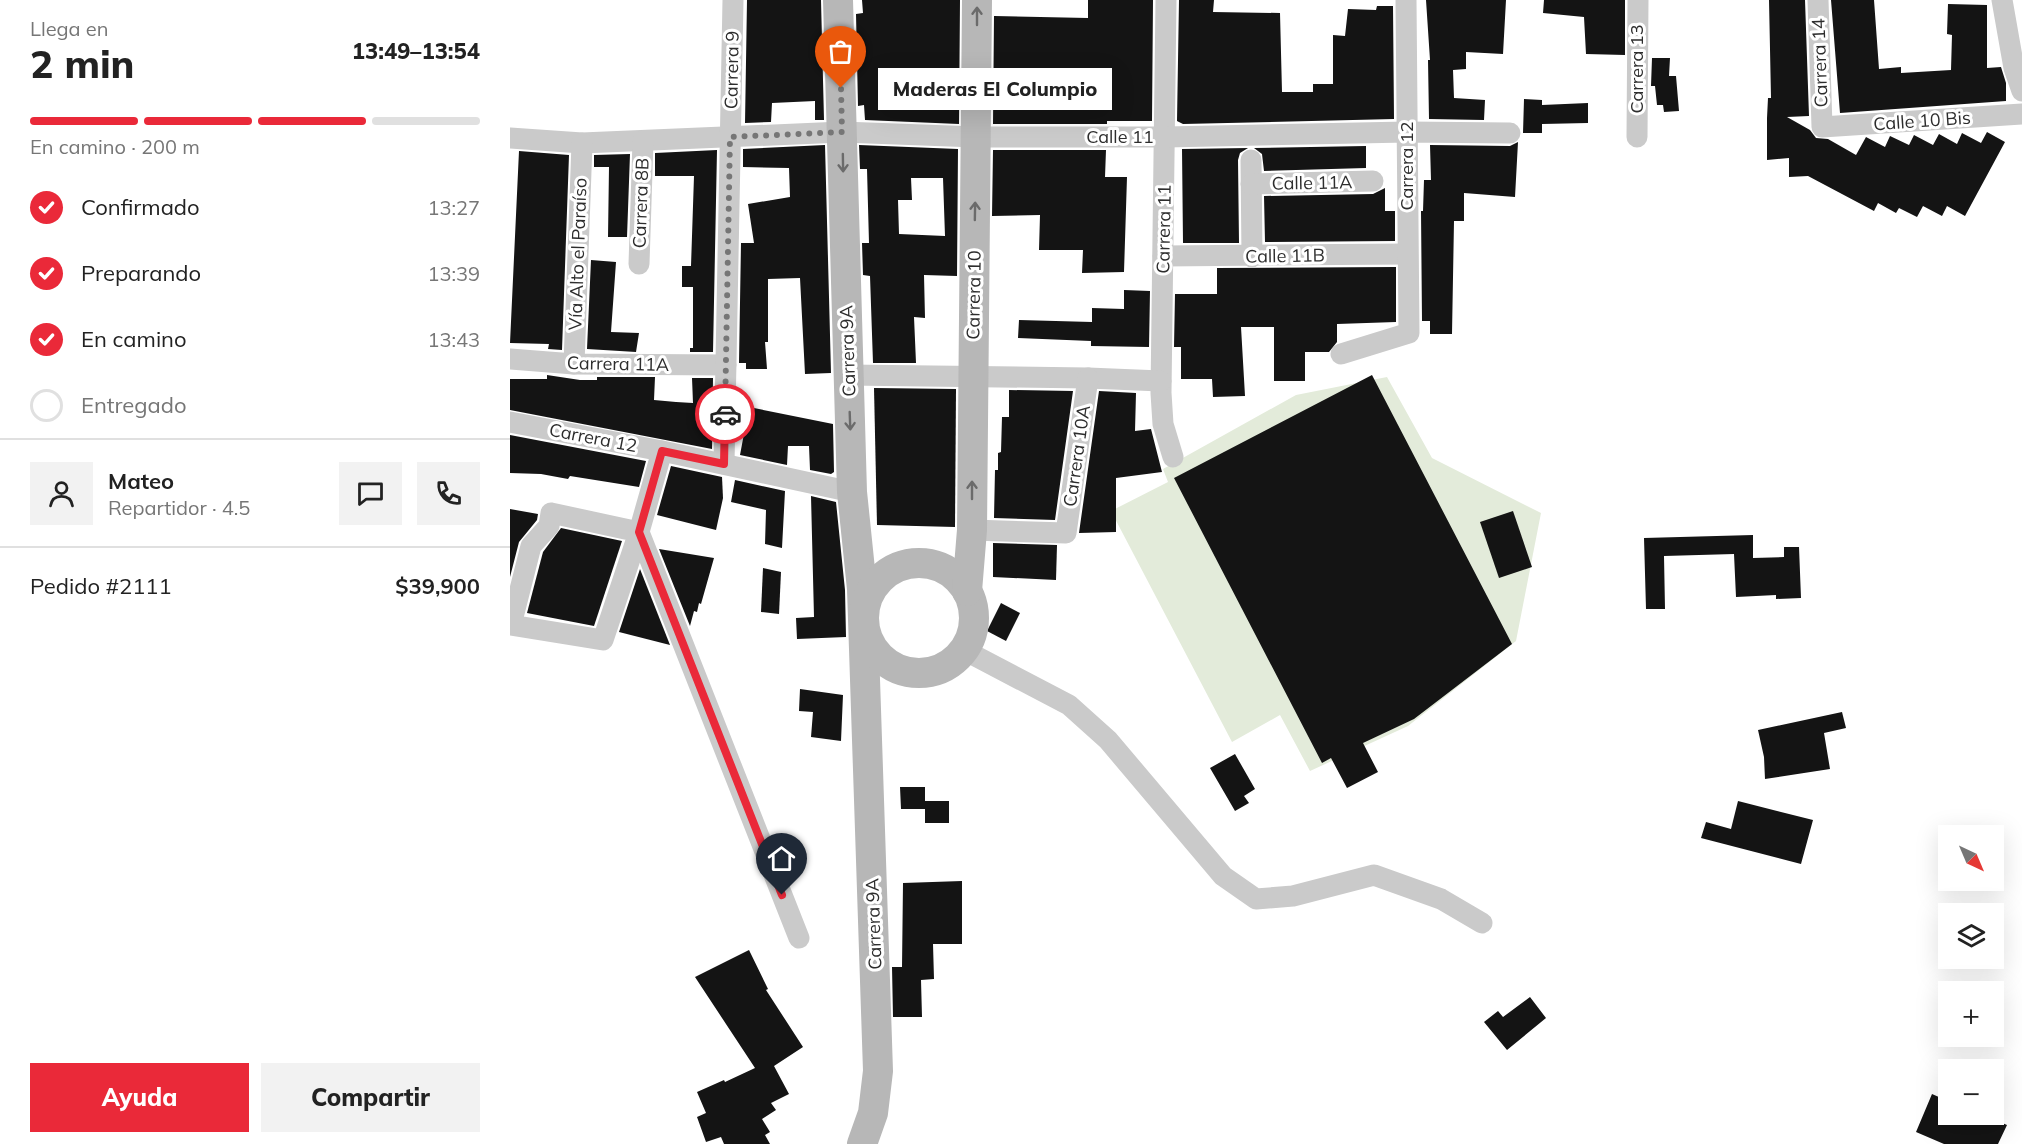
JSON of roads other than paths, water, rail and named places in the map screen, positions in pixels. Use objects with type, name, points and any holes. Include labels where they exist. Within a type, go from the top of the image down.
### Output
[{"type":"main road","name":"Carrera 9A","points":[[838,0],[852,492],[863,616],[878,1071],[873,1113],[862,1144]]},
{"type":"main road","name":"Carrera 10","points":[[967,591],[972,530],[977,0]]},
{"type":"main road","points":[[923,563],[941,567],[956,577],[967,591],[973,605],[974,621],[971,636],[964,650],[951,664],[934,672],[915,674],[897,670],[882,661],[864,633],[863,616],[867,599],[875,583],[889,571],[906,564],[923,563]]},
{"type":"main road","points":[[866,702],[897,670]]},
{"type":"street","name":"Carrera 9","points":[[724,464],[733,0]]},
{"type":"street","name":"Carrera 11","points":[[1166,0],[1161,381],[1163,424],[1173,457]]},
{"type":"street","name":"Carrera 12","points":[[1341,354],[1409,333],[1406,0]]},
{"type":"street","name":"Carrera 13","points":[[1637,137],[1638,0]]},
{"type":"street","name":"Carrera 14","points":[[1818,0],[1822,127]]},
{"type":"street","points":[[2002,0],[2014,68],[2022,91]]},
{"type":"street","name":"Calle 10 Bis","points":[[1822,127],[2022,114]]},
{"type":"street","name":"Calle 11","points":[[510,138],[582,143],[842,132],[976,137],[1510,133]]},
{"type":"street","name":"Carrera 8B","points":[[639,264],[643,141]]},
{"type":"street","name":"Vía Alto el Paraíso","points":[[574,364],[582,143]]},
{"type":"street","points":[[1251,160],[1252,257]]},
{"type":"street","name":"Calle 11A","points":[[1251,184],[1372,181]]},
{"type":"street","name":"Calle 11B","points":[[1163,256],[1407,254]]},
{"type":"street","name":"Carrera 11A","points":[[510,359],[574,364],[726,365]]},
{"type":"street","points":[[848,375],[1161,381]]},
{"type":"street","name":"Carrera 10A","points":[[972,530],[1066,534],[1089,378]]},
{"type":"street","name":"Carrera 12","points":[[510,422],[662,451],[852,492]]},
{"type":"street","points":[[639,532],[551,513],[549,526],[531,546],[511,625],[603,640],[639,532],[662,451]]},
{"type":"street","points":[[639,532],[799,938]]},
{"type":"street","points":[[964,650],[1069,705],[1108,740],[1223,876],[1256,899],[1293,896],[1374,875],[1442,899],[1482,923]]},
{"type":"place","name":"Maderas El Columpio","points":[[841,88]]}]
